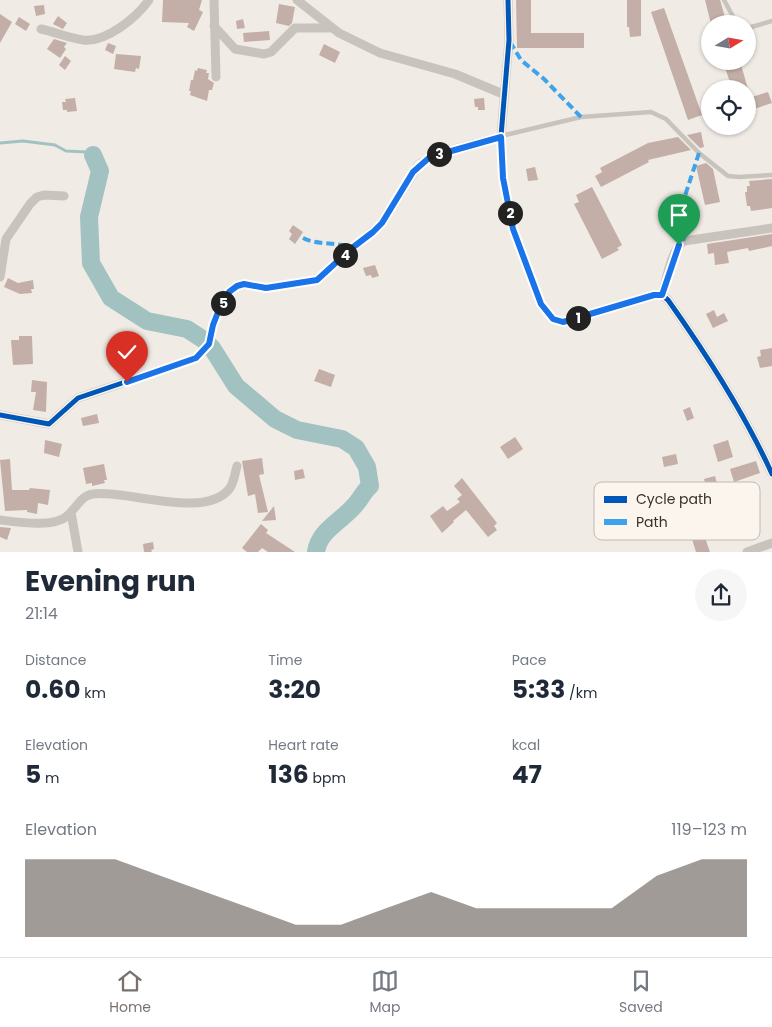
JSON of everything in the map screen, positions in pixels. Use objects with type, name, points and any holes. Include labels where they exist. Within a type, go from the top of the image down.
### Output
[{"type":"street","points":[[41,28],[85,40],[95,39],[123,26],[149,0]]},
{"type":"street","points":[[214,0],[216,77]]},
{"type":"street","points":[[297,0],[332,28],[380,53],[455,74],[503,94]]},
{"type":"street","points":[[508,0],[509,40],[501,136],[503,178],[513,229],[541,304],[553,319],[563,322],[648,297],[662,295],[668,300],[710,358],[754,434],[772,474]]},
{"type":"street","points":[[214,26],[236,50],[264,54],[271,52],[294,28],[332,28]]},
{"type":"street","points":[[0,415],[49,424],[78,398],[196,358],[209,344],[213,325],[220,307],[229,292],[237,286],[244,284],[266,288],[317,280],[382,223],[419,164],[446,151],[501,136]]},
{"type":"street","points":[[0,277],[6,239],[30,204],[37,197],[44,195],[64,196]]},
{"type":"street","points":[[662,295],[675,253],[679,245],[684,241],[772,228]]},
{"type":"street","points":[[0,520],[29,523],[62,519],[85,496],[92,494],[110,494],[141,500],[182,503],[201,502],[220,496],[230,488],[237,466]]},
{"type":"street","points":[[71,512],[78,552]]},
{"type":"street","points":[[747,552],[772,543]]},
{"type":"lane","points":[[724,0],[732,15]]},
{"type":"lane","points":[[756,26],[772,21]]},
{"type":"lane","points":[[501,136],[581,117],[651,112],[666,119],[699,153],[728,176],[772,175]]},
{"type":"building","points":[[163,0],[202,0],[199,10],[203,12],[194,31],[187,27],[189,23],[162,22]]},
{"type":"building","points":[[516,0],[531,0],[531,33],[584,33],[584,48],[517,48]]},
{"type":"building","points":[[627,0],[641,0],[641,36],[630,37],[629,27],[627,27]]},
{"type":"building","points":[[705,0],[720,0],[724,15],[709,15]]},
{"type":"building","points":[[279,4],[295,7],[292,23],[289,26],[276,23]]},
{"type":"building","points":[[44,5],[45,14],[36,16],[34,6]]},
{"type":"building","points":[[664,8],[701,115],[688,120],[651,12]]},
{"type":"building","points":[[0,14],[12,22],[0,43]]},
{"type":"building","points":[[58,16],[67,23],[63,29],[53,24]]},
{"type":"building","points":[[19,17],[30,24],[26,31],[15,24]]},
{"type":"building","points":[[243,19],[245,28],[237,29],[236,21]]},
{"type":"building","points":[[269,31],[270,40],[244,42],[243,33]]},
{"type":"building","points":[[54,39],[67,43],[64,47],[66,49],[60,58],[47,49]]},
{"type":"building","points":[[108,43],[116,46],[113,54],[105,50]]},
{"type":"building","points":[[324,44],[340,52],[335,63],[319,55]]},
{"type":"building","points":[[116,54],[141,56],[139,69],[136,68],[135,72],[114,69]]},
{"type":"building","points":[[65,56],[71,61],[65,70],[59,65]]},
{"type":"building","points":[[198,68],[207,70],[206,73],[209,73],[208,79],[214,83],[212,90],[209,90],[207,101],[190,95],[191,80],[193,80],[195,70],[197,71]]},
{"type":"building","points":[[726,70],[743,70],[745,80],[729,80]]},
{"type":"building","points":[[768,92],[772,103],[756,108],[756,96]]},
{"type":"building","points":[[75,98],[77,111],[67,112],[67,110],[63,110],[62,102],[66,102],[65,99]]},
{"type":"building","points":[[484,98],[485,110],[478,110],[478,107],[475,107],[474,99]]},
{"type":"building","points":[[701,132],[704,147],[700,148],[687,135]]},
{"type":"building","points":[[678,137],[691,150],[648,160],[649,162],[601,187],[595,176],[602,172],[600,168],[648,143]]},
{"type":"building","points":[[706,163],[713,169],[720,202],[705,205],[696,166]]},
{"type":"building","points":[[535,167],[538,180],[528,181],[526,169]]},
{"type":"building","points":[[772,179],[772,208],[751,211],[750,206],[747,206],[745,192],[747,192],[747,186],[750,186],[749,181]]},
{"type":"building","points":[[592,187],[622,245],[617,248],[619,250],[602,259],[574,204],[579,202],[576,195]]},
{"type":"building","points":[[293,225],[303,232],[295,244],[289,239],[292,234],[289,231]]},
{"type":"building","points":[[772,234],[772,246],[749,251],[748,248],[727,252],[729,263],[715,265],[714,253],[708,254],[707,244]]},
{"type":"building","points":[[375,265],[379,276],[372,278],[371,275],[366,276],[363,268]]},
{"type":"building","points":[[8,278],[18,283],[33,280],[34,289],[31,289],[32,293],[20,294],[4,287]]},
{"type":"building","points":[[714,310],[717,317],[724,313],[728,321],[713,328],[706,314]]},
{"type":"building","points":[[19,336],[32,336],[33,364],[13,365],[11,340],[19,340]]},
{"type":"building","points":[[772,348],[772,366],[760,368],[757,357],[761,356],[760,350]]},
{"type":"building","points":[[319,369],[335,375],[331,387],[314,381]]},
{"type":"building","points":[[32,380],[47,382],[46,412],[33,410],[36,392],[31,392]]},
{"type":"building","points":[[690,407],[694,418],[687,421],[683,410]]},
{"type":"building","points":[[97,414],[99,423],[83,426],[81,418]]},
{"type":"building","points":[[515,437],[523,449],[508,459],[500,447]]},
{"type":"building","points":[[45,440],[62,444],[59,457],[44,453]]},
{"type":"building","points":[[728,440],[733,457],[718,462],[713,445]]},
{"type":"building","points":[[676,454],[678,464],[664,467],[662,457]]},
{"type":"building","points":[[262,458],[264,474],[259,475],[268,512],[258,513],[255,494],[248,496],[242,461]]},
{"type":"building","points":[[10,459],[12,490],[29,490],[30,488],[50,490],[48,505],[38,503],[37,514],[27,512],[27,510],[5,511],[0,460]]},
{"type":"building","points":[[756,461],[760,473],[734,482],[730,469]]},
{"type":"building","points":[[104,464],[107,480],[104,480],[105,483],[92,486],[92,483],[86,484],[83,468]]},
{"type":"building","points":[[303,469],[305,478],[295,480],[294,471]]},
{"type":"building","points":[[715,476],[716,482],[705,482],[704,479]]},
{"type":"building","points":[[462,478],[497,523],[494,526],[497,530],[488,537],[466,510],[442,533],[430,516],[443,506],[447,511],[460,502],[457,499],[462,495],[454,486]]},
{"type":"building","points":[[274,506],[276,520],[262,521]]},
{"type":"building","points":[[261,524],[268,530],[266,533],[295,552],[268,552],[262,548],[258,552],[247,552],[242,548]]},
{"type":"building","points":[[0,527],[11,528],[7,540],[0,537]]},
{"type":"building","points":[[692,540],[706,540],[710,552],[696,552]]},
{"type":"building","points":[[153,542],[154,549],[151,550],[152,552],[144,552],[143,544]]},
{"type":"waterway","points":[[0,143],[23,141],[55,145],[66,151],[87,152],[93,155]]},
{"type":"waterway","points":[[93,155],[100,171],[89,217],[91,263],[111,298],[147,321],[187,329],[204,340],[212,348],[236,386],[275,419],[297,430],[342,439],[356,448],[367,467],[370,486],[350,511],[326,532],[318,544],[316,552]]},
{"type":"marked path","points":[[510,42],[521,60],[544,79],[581,117]]},
{"type":"marked path","points":[[684,241],[679,221],[680,211],[699,153]]},
{"type":"marked path","points":[[303,238],[315,242],[352,248]]},
{"type":"cycle path","points":[[508,0],[509,40],[501,136],[503,178],[513,229],[541,304],[553,319],[563,322],[654,295],[662,295],[668,300],[683,321],[724,384],[772,474]]},
{"type":"cycle path","points":[[0,415],[49,424],[78,398],[196,358],[209,344],[213,325],[220,307],[229,292],[237,286],[244,284],[266,288],[317,280],[382,223],[419,164],[446,151],[501,137]]},
{"type":"route","points":[[127,382],[196,358],[209,344],[213,325],[220,307],[229,292],[237,286],[244,284],[266,288],[317,280],[382,223],[419,164],[430,157],[474,143],[501,137],[503,178],[513,229],[541,304],[553,319],[563,322],[654,295],[662,295],[679,245]]}]
